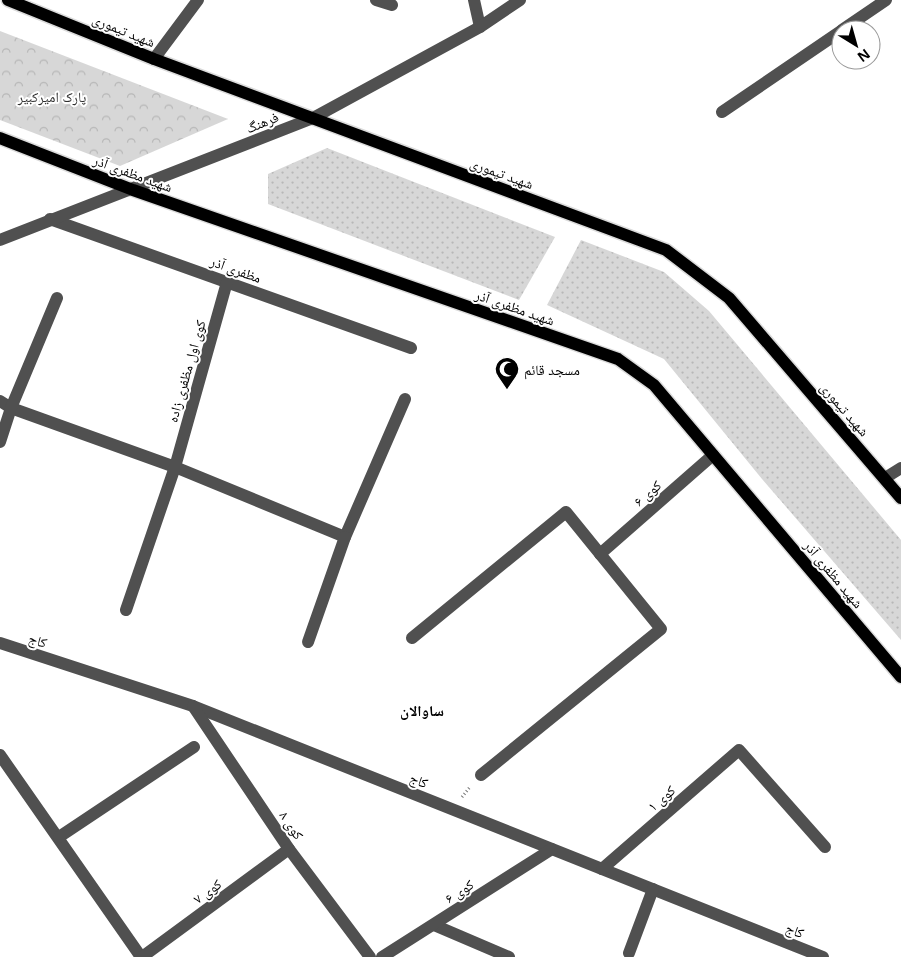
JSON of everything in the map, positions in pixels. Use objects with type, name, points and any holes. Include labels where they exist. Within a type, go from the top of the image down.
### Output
[{"type":"main road","name":"شهید تیموری","points":[[8,0],[154,58],[666,250],[729,298],[901,498]]},
{"type":"main road","name":"شهید مظفری آذر","points":[[0,138],[133,190],[618,359],[654,385],[901,677]]},
{"type":"street","points":[[154,58],[198,0]]},
{"type":"street","points":[[376,0],[392,5]]},
{"type":"street","points":[[474,0],[480,27]]},
{"type":"street","name":"فرهنگ","points":[[0,240],[50,219],[133,190],[313,118],[480,27],[520,0]]},
{"type":"street","points":[[856,20],[886,0]]},
{"type":"street","points":[[722,112],[831,37]]},
{"type":"street","name":"مظفری آذر","points":[[50,219],[411,348]]},
{"type":"street","name":"کوی اول مظفری زاده","points":[[126,610],[175,467],[227,282]]},
{"type":"street","points":[[0,442],[6,405],[57,298]]},
{"type":"street","points":[[308,642],[345,537],[404,399]]},
{"type":"street","points":[[6,405],[175,467],[345,537]]},
{"type":"street","name":"کوی ۶","points":[[600,554],[713,455]]},
{"type":"street","points":[[885,478],[901,468]]},
{"type":"street","points":[[412,638],[566,512],[661,629],[481,775]]},
{"type":"street","name":"کاج","points":[[0,643],[193,706],[823,957]]},
{"type":"street","name":"کوی ۸","points":[[193,706],[290,848],[370,957]]},
{"type":"street","points":[[59,837],[194,747]]},
{"type":"street","name":"کوی ۱","points":[[602,869],[739,750],[825,848]]},
{"type":"street","points":[[0,755],[142,957]]},
{"type":"street","name":"کوی ۷","points":[[142,957],[290,848]]},
{"type":"street","name":"کوی ۶","points":[[382,957],[552,849]]},
{"type":"street","points":[[630,953],[653,889]]},
{"type":"street","points":[[434,925],[509,957]]},
{"type":"path","points":[[452,809],[481,775]]},
{"type":"green space","name":"پارک امیرکبیر","points":[[0,31],[228,119],[120,166],[0,120]]},
{"type":"green space","points":[[327,148],[555,237],[519,300],[268,204],[268,174]]},
{"type":"green space","points":[[581,240],[664,272],[709,311],[901,540],[901,640],[762,479],[664,359],[547,305]]},
{"type":"place","name":"مسجد قائم","points":[[507,390]]},
{"type":"district","name":"ساوالان","points":[[422,710]]}]
